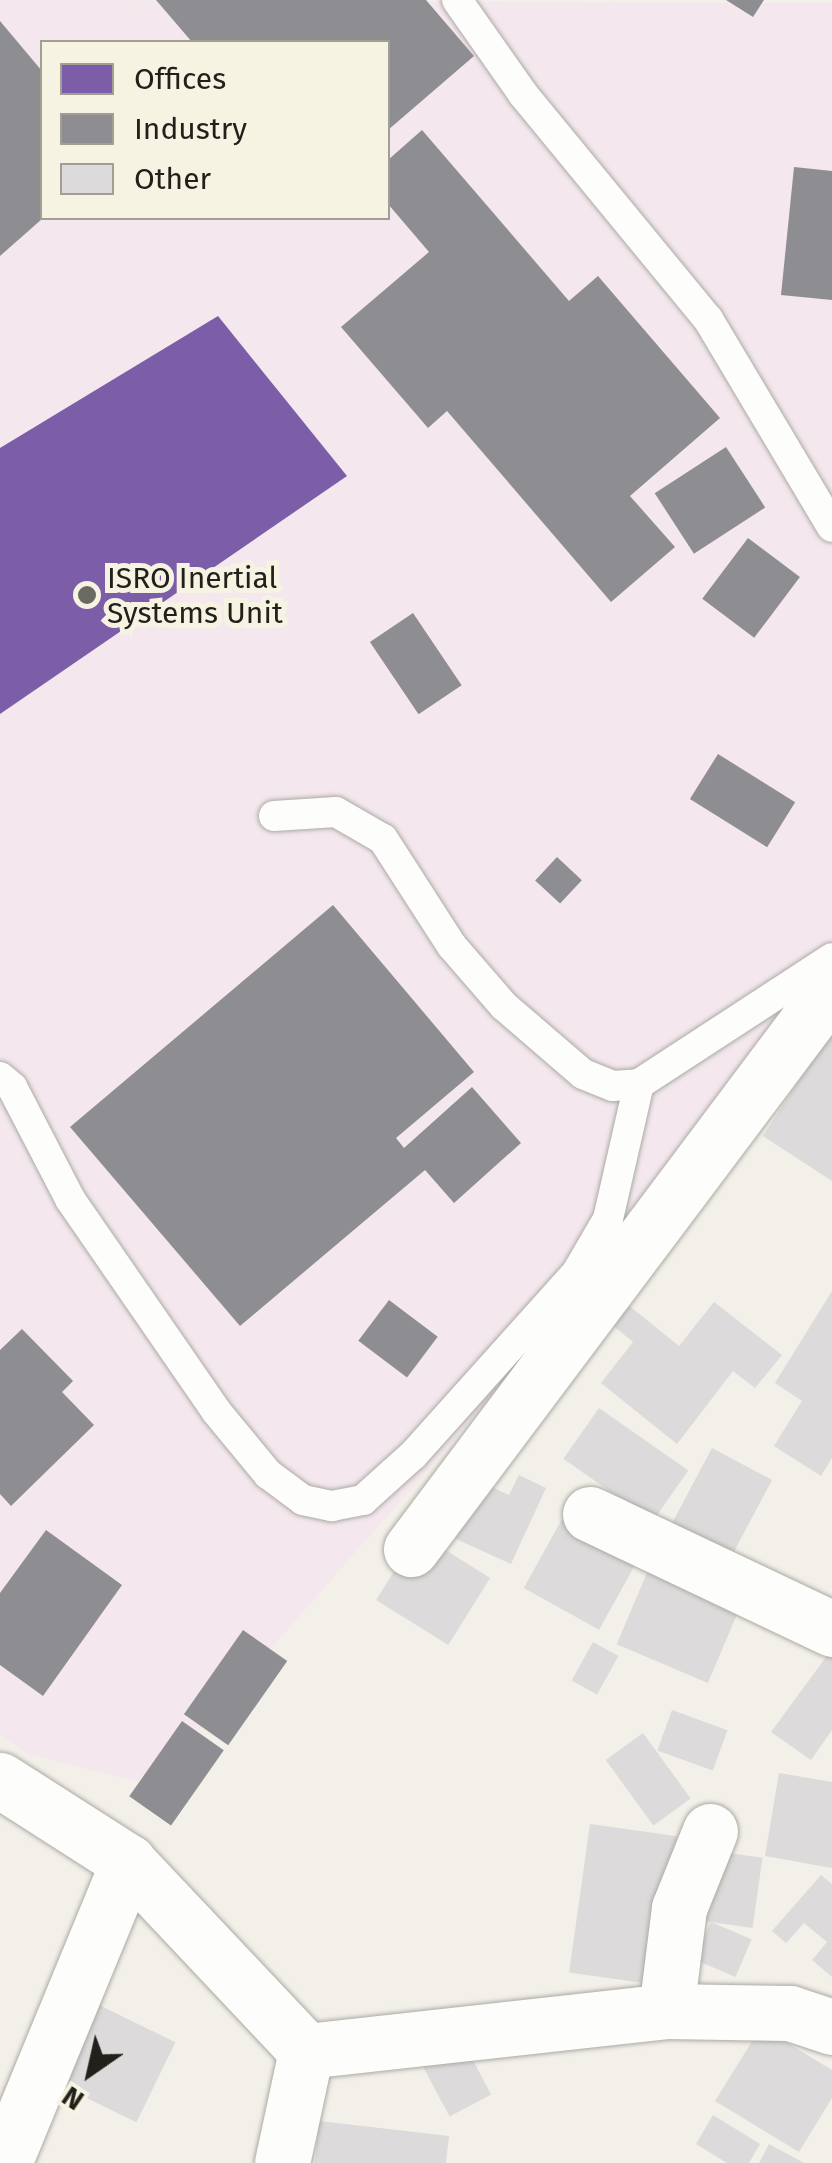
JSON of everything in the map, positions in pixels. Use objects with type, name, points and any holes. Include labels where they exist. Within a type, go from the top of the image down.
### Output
[{"type":"street","points":[[410,1549],[832,988]]},
{"type":"street","points":[[590,1514],[832,1628]]},
{"type":"street","points":[[0,1780],[128,1862],[306,2051]]},
{"type":"street","points":[[666,2011],[679,1908],[710,1831]]},
{"type":"street","points":[[4,2163],[128,1862]]},
{"type":"street","points":[[306,2051],[666,2011],[790,2013],[832,2027]]},
{"type":"street","points":[[282,2163],[306,2051]]},
{"type":"lane","points":[[457,0],[523,94],[708,319],[820,478],[832,527]]},
{"type":"lane","points":[[274,816],[336,812],[383,840],[452,946],[504,1006],[583,1074],[613,1086],[639,1084],[832,958]]},
{"type":"lane","points":[[0,1077],[12,1087],[70,1199],[216,1411],[268,1474],[304,1500],[332,1506],[363,1500],[413,1456],[576,1272],[608,1219],[639,1084]]},
{"type":"shaded area","points":[[0,0],[832,3],[832,1010],[151,1785],[30,1755],[0,1736]]},
{"type":"building: Offices","name":"ISRO Inertial Systems Unit","points":[[218,316],[347,476],[0,714],[0,448]]},
{"type":"building: Industry","points":[[156,0],[426,0],[474,56],[390,128],[390,40],[190,40]]},
{"type":"building: Industry","points":[[726,0],[764,0],[753,17]]},
{"type":"building: Industry","points":[[0,21],[40,69],[41,220],[0,256]]},
{"type":"building: Industry","points":[[422,130],[569,301],[598,276],[720,418],[630,496],[675,547],[611,602],[447,411],[428,428],[341,327],[429,252],[390,206],[390,158]]},
{"type":"building: Industry","points":[[794,167],[832,171],[832,300],[781,295]]},
{"type":"building: Industry","points":[[726,447],[765,507],[694,554],[655,493]]},
{"type":"building: Industry","points":[[748,538],[800,577],[754,638],[702,599]]},
{"type":"building: Industry","points":[[413,613],[462,685],[419,714],[370,642]]},
{"type":"building: Industry","points":[[718,754],[795,802],[767,847],[690,799]]},
{"type":"building: Industry","points":[[557,857],[582,880],[560,904],[535,880]]},
{"type":"building: Industry","points":[[333,905],[474,1072],[396,1138],[404,1148],[472,1087],[521,1143],[454,1203],[425,1170],[240,1326],[70,1127]]},
{"type":"building: Industry","points":[[389,1300],[438,1337],[407,1377],[358,1341]]},
{"type":"building: Industry","points":[[22,1329],[73,1381],[62,1392],[94,1425],[11,1506],[0,1494],[0,1350]]},
{"type":"building: Industry","points":[[46,1530],[122,1585],[43,1696],[0,1665],[0,1593]]},
{"type":"building: Industry","points":[[243,1630],[287,1661],[228,1745],[184,1714]]},
{"type":"building: Industry","points":[[182,1721],[224,1750],[171,1826],[129,1796]]},
{"type":"building: Other","points":[[832,1029],[832,1181],[763,1136]]},
{"type":"building: Other","points":[[832,1291],[832,1458],[821,1476],[774,1446],[802,1401],[775,1383]]},
{"type":"building: Other","points":[[714,1302],[782,1355],[755,1388],[733,1371],[677,1444],[601,1383],[633,1342],[611,1324],[627,1304],[679,1346]]},
{"type":"building: Other","points":[[599,1408],[688,1471],[653,1521],[563,1459]]},
{"type":"building: Other","points":[[712,1448],[772,1480],[728,1563],[668,1531]]},
{"type":"building: Other","points":[[460,1473],[509,1495],[519,1475],[546,1488],[511,1564],[434,1529]]},
{"type":"building: Other","points":[[566,1512],[641,1554],[599,1630],[524,1588]]},
{"type":"building: Other","points":[[418,1533],[490,1578],[448,1645],[376,1600]]},
{"type":"building: Other","points":[[655,1554],[746,1593],[708,1683],[617,1644]]},
{"type":"building: Other","points":[[593,1642],[618,1656],[597,1695],[572,1680]]},
{"type":"building: Other","points":[[832,1649],[832,1730],[811,1760],[771,1732]]},
{"type":"building: Other","points":[[672,1710],[727,1730],[713,1771],[657,1750]]},
{"type":"building: Other","points":[[643,1733],[691,1799],[653,1826],[606,1760]]},
{"type":"building: Other","points":[[779,1773],[832,1782],[832,1868],[765,1856]]},
{"type":"building: Other","points":[[590,1824],[677,1836],[656,1985],[569,1973]]},
{"type":"building: Other","points":[[708,1850],[762,1858],[753,1928],[698,1920]]},
{"type":"building: Other","points":[[821,1875],[832,1884],[832,1977],[812,1960],[827,1942],[804,1923],[786,1943],[772,1931]]},
{"type":"building: Other","points":[[711,1922],[752,1939],[735,1977],[695,1960]]},
{"type":"building: Other","points":[[99,2005],[175,2042],[136,2122],[60,2085]]},
{"type":"building: Other","points":[[761,2027],[832,2070],[832,2098],[799,2152],[715,2101]]},
{"type":"building: Other","points":[[461,2038],[491,2095],[450,2117],[420,2060]]},
{"type":"building: Other","points":[[713,2115],[760,2144],[749,2163],[727,2163],[696,2144]]},
{"type":"building: Other","points":[[319,2121],[449,2136],[446,2163],[315,2163]]},
{"type":"building: Other","points":[[769,2144],[804,2163],[759,2163]]},
{"type":"place","name":"ISRO Inertial Systems Unit","points":[[87,595]]}]
